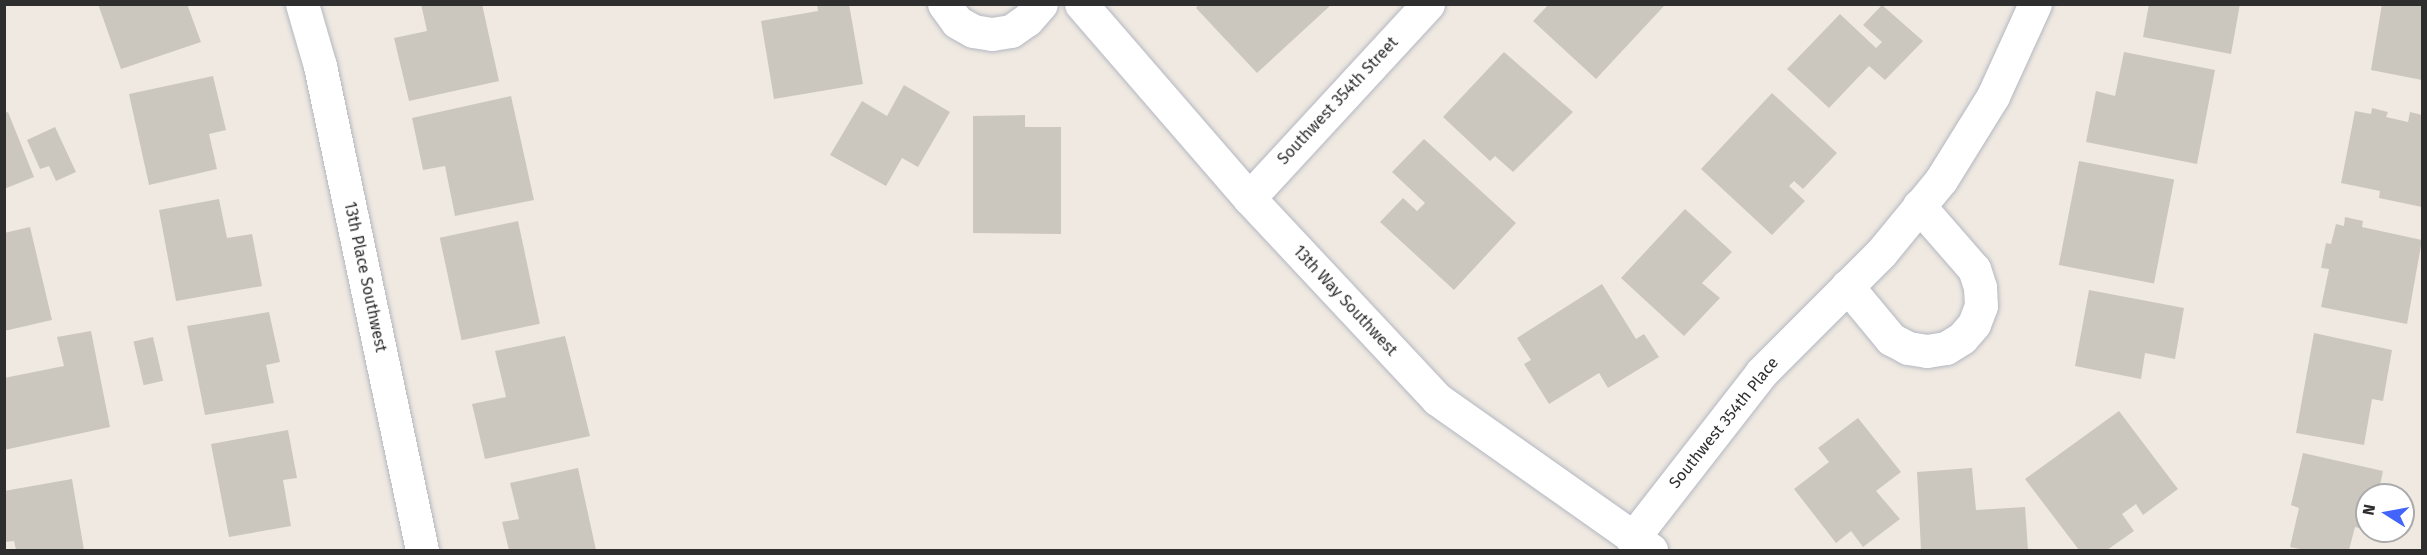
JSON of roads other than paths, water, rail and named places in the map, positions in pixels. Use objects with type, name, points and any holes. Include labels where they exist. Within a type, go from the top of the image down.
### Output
[{"type":"street","name":"13th Place Southwest","points":[[302,4],[320,66],[422,550]]},
{"type":"street","points":[[944,4],[957,22],[974,31],[992,34],[1019,26],[1041,4]]},
{"type":"street","name":"13th Way Southwest","points":[[1081,4],[1249,198],[1437,399],[1641,544]]},
{"type":"street","name":"Southwest 354th Street","points":[[1249,198],[1428,4]]},
{"type":"street","name":"Southwest 354th Place","points":[[1641,544],[1761,373],[1881,253],[1941,180],[1993,96],[2035,4]]},
{"type":"street","points":[[1847,286],[1891,339],[1908,348],[1927,351],[1946,348],[1962,338],[1974,324],[1981,306],[1980,287],[1974,269],[1919,207]]}]
